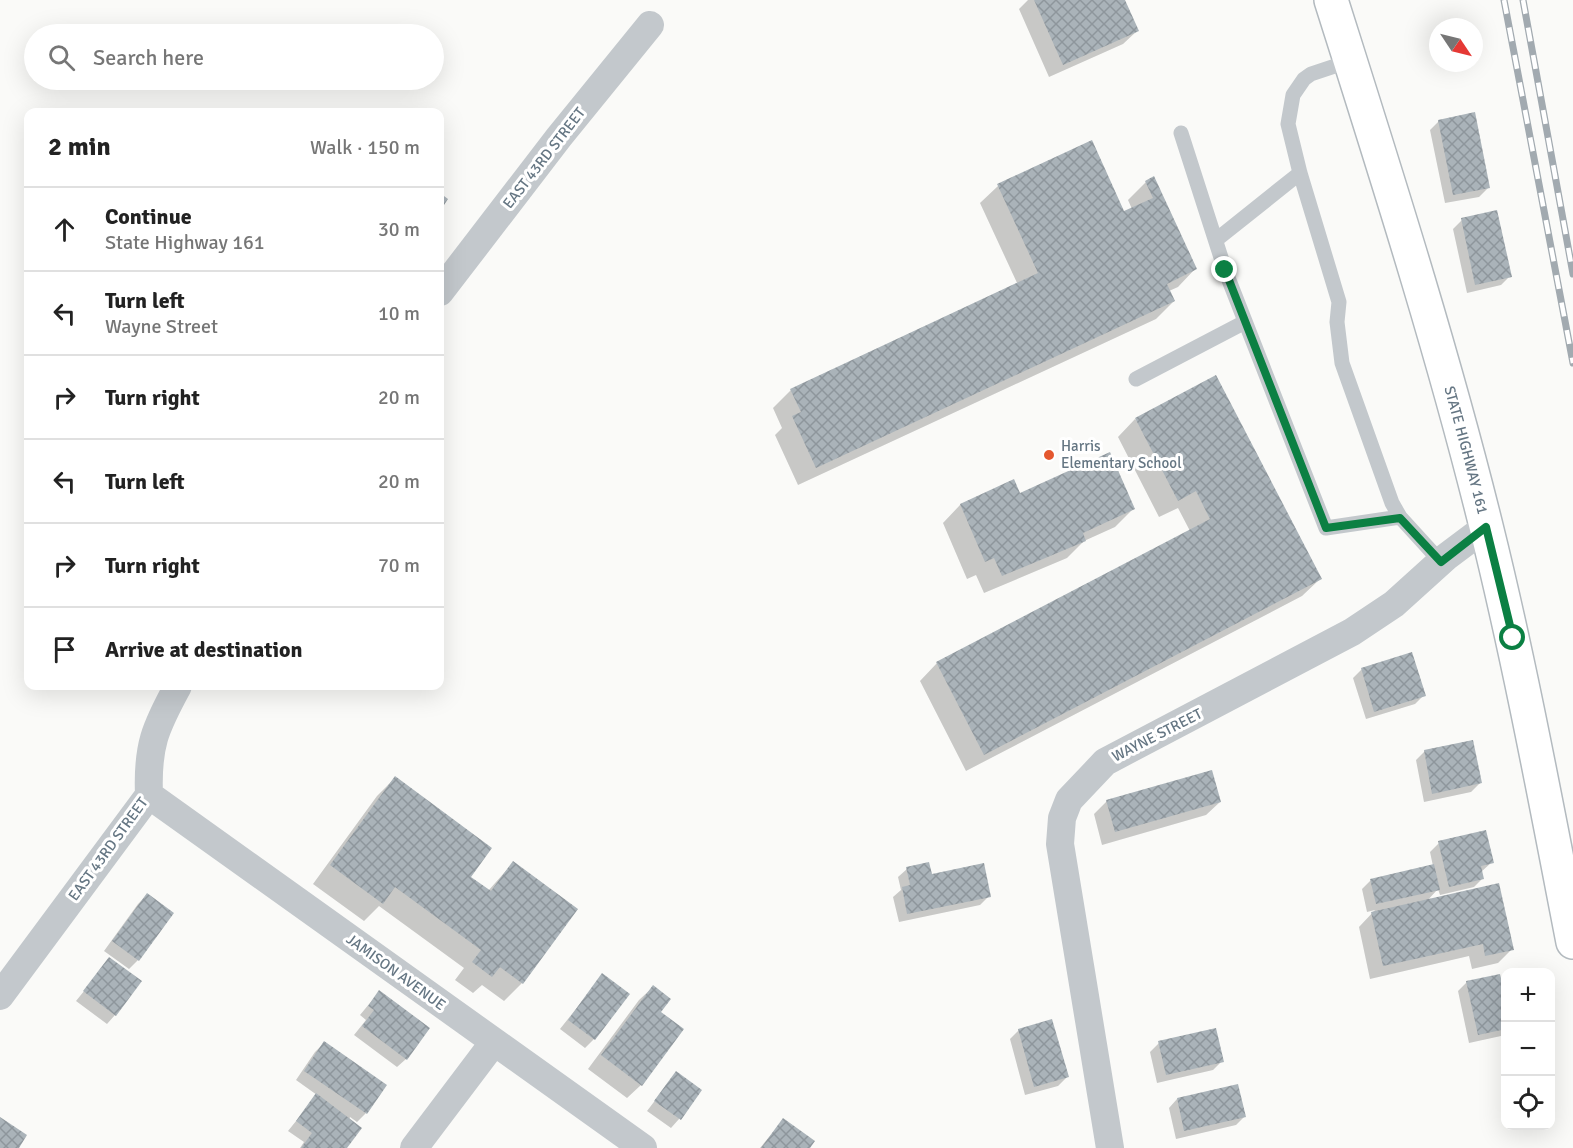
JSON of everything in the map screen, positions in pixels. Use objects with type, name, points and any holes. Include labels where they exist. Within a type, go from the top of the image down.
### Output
[{"type":"main road","name":"STATE HIGHWAY 161","points":[[1331,0],[1419,285],[1486,527],[1513,638],[1573,942]]},
{"type":"street","name":"EAST 43RD STREET","points":[[444,287],[559,137],[650,25]]},
{"type":"street","name":"WAYNE STREET","points":[[1110,1148],[1060,844],[1062,818],[1069,800],[1105,762],[1352,632],[1395,604],[1441,562],[1486,527]]},
{"type":"street","name":"EAST 43RD STREET","points":[[0,996],[148,795],[148,766],[153,738],[176,690]]},
{"type":"street","name":"JAMISON AVENUE","points":[[148,795],[643,1148]]},
{"type":"street","points":[[414,1148],[494,1042]]},
{"type":"lane","points":[[1350,62],[1311,74],[1304,79],[1293,95],[1288,124],[1300,173],[1339,302],[1337,322],[1342,363],[1392,503],[1400,518],[1441,562]]},
{"type":"lane","points":[[1181,133],[1225,270],[1326,528],[1400,518]]},
{"type":"lane","points":[[1216,240],[1300,173]]},
{"type":"lane","points":[[1136,379],[1245,322]]},
{"type":"building","points":[[1034,0],[1125,0],[1139,31],[1063,65]]},
{"type":"building","points":[[1475,112],[1490,188],[1453,195],[1438,120]]},
{"type":"building","points":[[1092,140],[1124,211],[1153,198],[1145,181],[1154,176],[1197,269],[1167,284],[1175,301],[816,468],[792,416],[801,412],[790,389],[1038,273],[997,184]]},
{"type":"building","points":[[1497,210],[1512,277],[1475,285],[1461,218]]},
{"type":"building","points":[[1216,375],[1322,579],[984,755],[936,662],[1210,519],[1196,491],[1178,501],[1135,418]]},
{"type":"building","points":[[1110,452],[1135,509],[1083,533],[1086,541],[1002,576],[994,558],[985,562],[960,504],[1014,479],[1020,493]]},
{"type":"building","points":[[1412,652],[1426,696],[1374,712],[1361,668]]},
{"type":"building","points":[[1473,740],[1482,783],[1432,794],[1424,750]]},
{"type":"building","points":[[1212,770],[1221,802],[1115,832],[1106,800]]},
{"type":"building","points":[[395,776],[492,848],[471,877],[491,891],[513,861],[578,909],[523,984],[500,967],[492,977],[472,962],[481,950],[395,887],[383,904],[330,865]]},
{"type":"building","points":[[1486,830],[1494,863],[1481,866],[1484,879],[1449,887],[1438,841]]},
{"type":"building","points":[[929,862],[932,874],[984,863],[991,897],[907,914],[902,887],[910,885],[906,867]]},
{"type":"building","points":[[1434,864],[1440,890],[1376,904],[1370,879]]},
{"type":"building","points":[[1499,883],[1514,950],[1485,956],[1483,944],[1383,966],[1371,912]]},
{"type":"building","points":[[147,893],[174,913],[139,961],[112,941]]},
{"type":"building","points":[[109,957],[142,981],[116,1016],[83,991]]},
{"type":"building","points":[[602,973],[630,994],[595,1040],[568,1020]]},
{"type":"building","points":[[1500,974],[1501,1030],[1478,1035],[1466,981]]},
{"type":"building","points":[[653,985],[671,999],[661,1012],[684,1029],[642,1086],[601,1055]]},
{"type":"building","points":[[379,990],[430,1028],[407,1060],[362,1026],[374,1010],[368,1006]]},
{"type":"building","points":[[1052,1019],[1069,1077],[1034,1087],[1018,1029]]},
{"type":"building","points":[[1216,1028],[1224,1062],[1166,1075],[1158,1041]]},
{"type":"building","points":[[324,1041],[387,1085],[367,1114],[304,1071]]},
{"type":"building","points":[[676,1071],[702,1090],[681,1120],[654,1101]]},
{"type":"building","points":[[1238,1084],[1246,1117],[1184,1131],[1177,1098]]},
{"type":"building","points":[[316,1093],[362,1128],[347,1148],[301,1148],[312,1133],[296,1121]]},
{"type":"building","points":[[0,1117],[27,1135],[19,1148],[0,1148]]},
{"type":"building","points":[[783,1118],[815,1141],[810,1148],[761,1148]]},
{"type":"railway","points":[[1504,0],[1573,363]]},
{"type":"railway","points":[[1523,0],[1573,274]]},
{"type":"place","name":"Harris Elementary School","points":[[1049,455]]},
{"type":"route","points":[[1225,270],[1326,528],[1400,518],[1441,562],[1486,527],[1513,638]]}]
